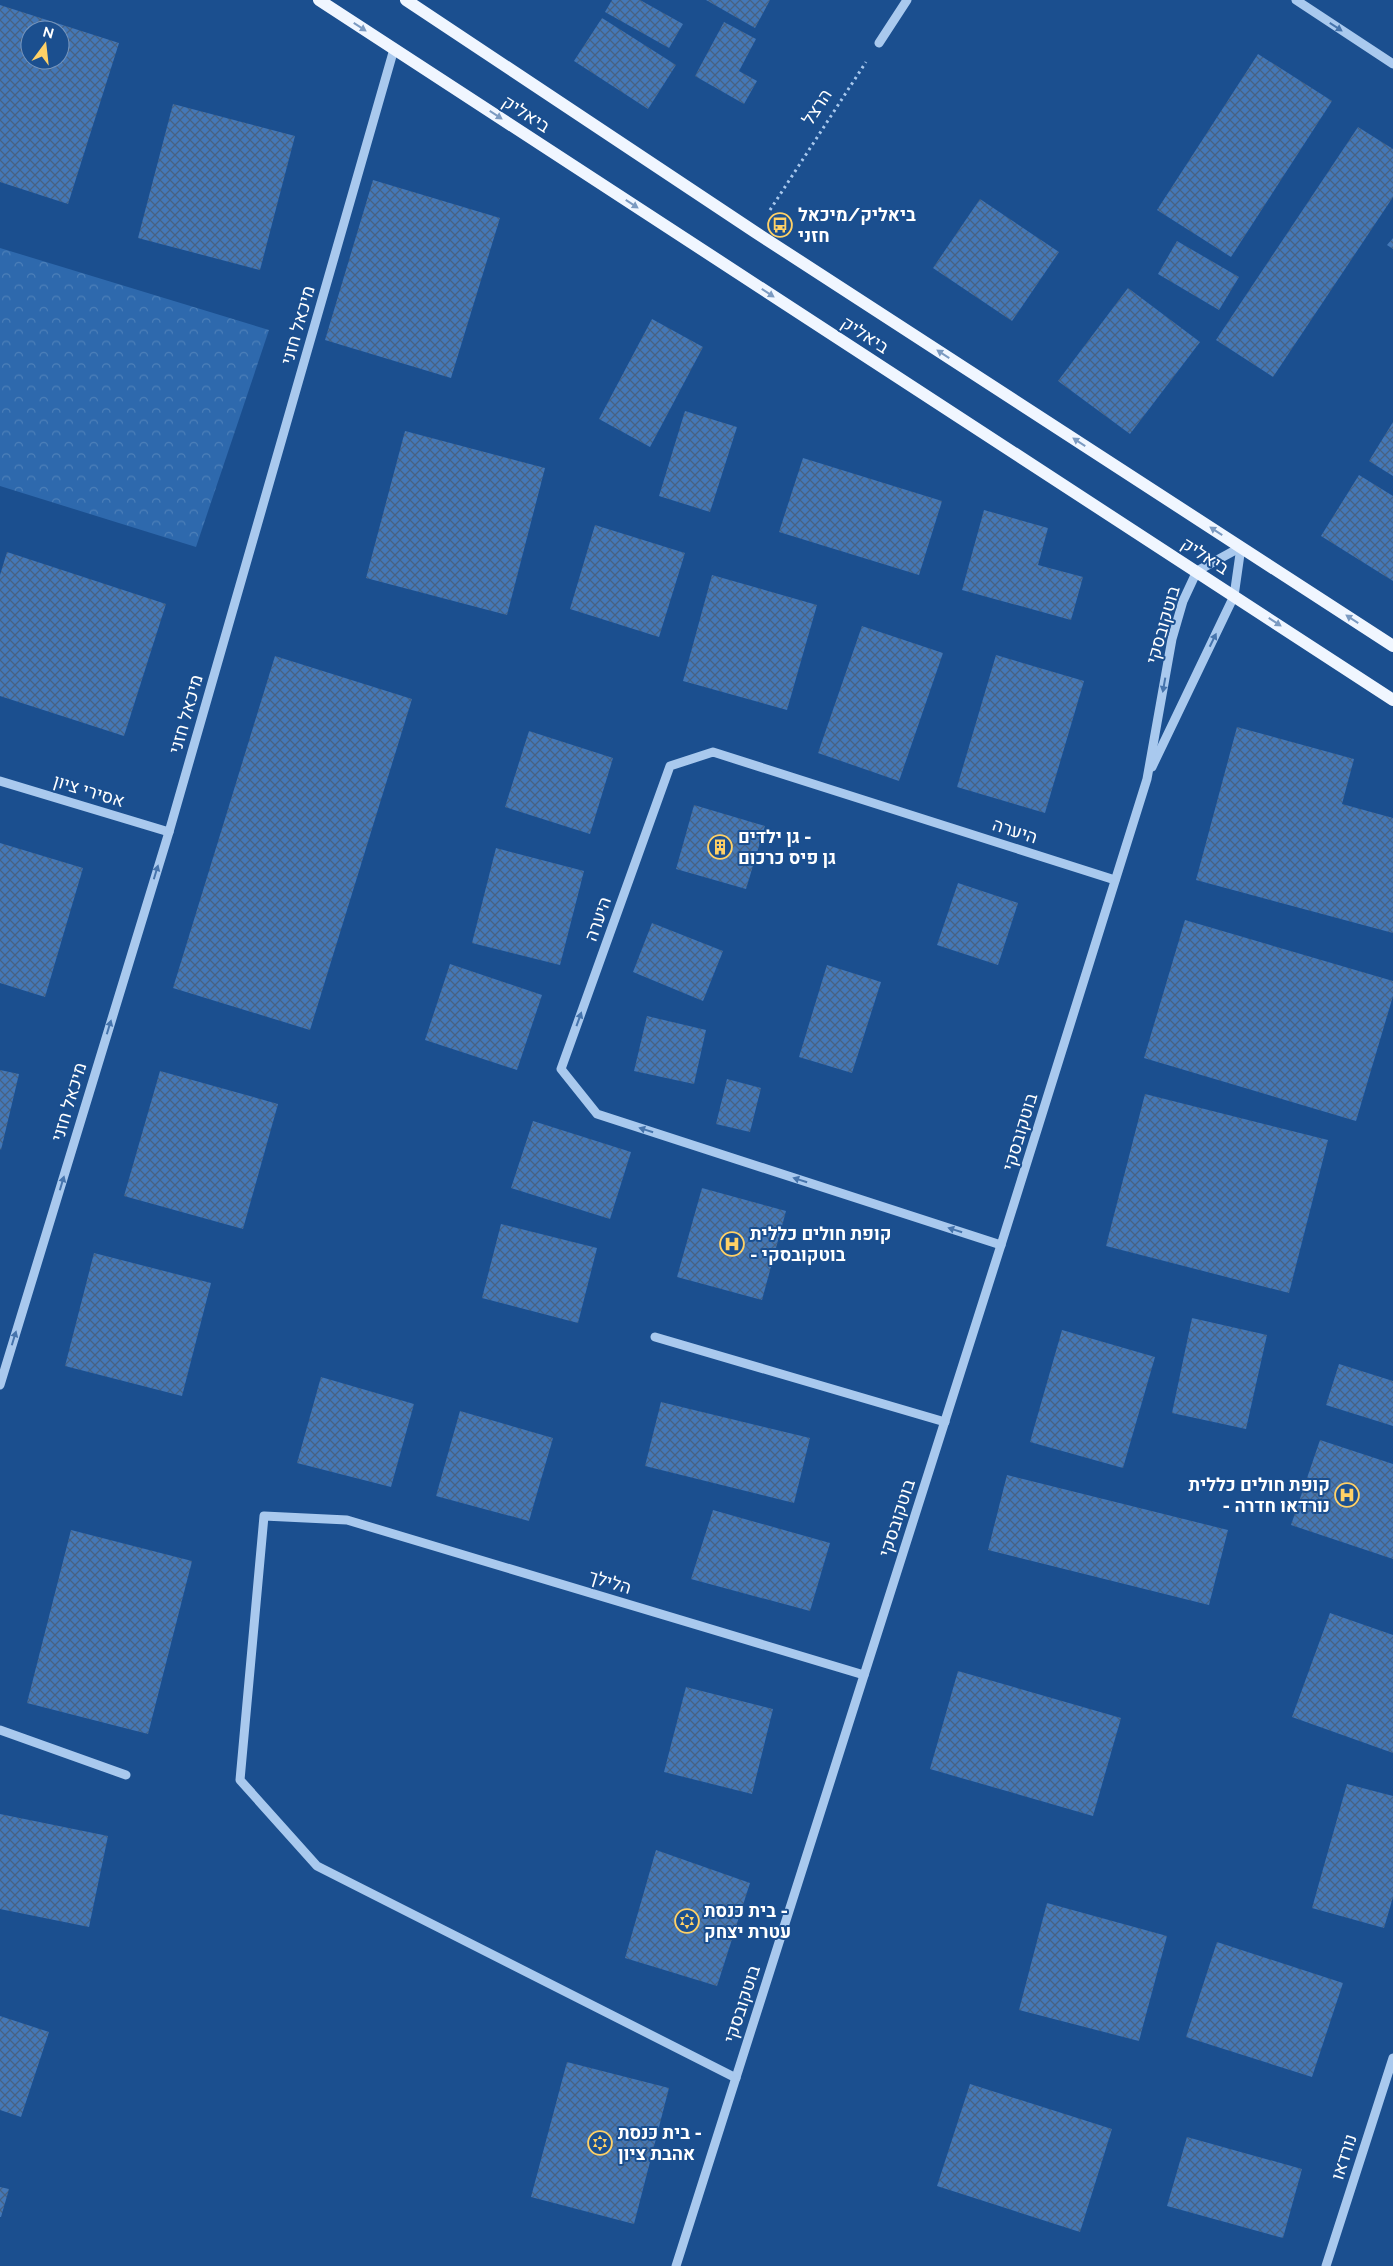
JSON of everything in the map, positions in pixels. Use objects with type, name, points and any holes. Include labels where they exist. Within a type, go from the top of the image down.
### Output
[{"type":"main road","name":"ביאליק","points":[[319,0],[1393,700]]},
{"type":"main road","name":"ביאליק","points":[[406,0],[756,232],[1393,646]]},
{"type":"street","points":[[878,42],[907,0]]},
{"type":"street","points":[[1296,0],[1393,64]]},
{"type":"street","name":"מיכאל חזני","points":[[0,1385],[169,832],[394,49]]},
{"type":"street","name":"בוטקובסקי","points":[[676,2266],[945,1422],[1147,779],[1172,638],[1183,601],[1197,572],[1241,547]]},
{"type":"street","name":"בוטקובסקי","points":[[1147,779],[1234,596],[1241,547]]},
{"type":"street","name":"היערה","points":[[1001,1245],[597,1114],[561,1069],[670,766],[713,752],[1115,880]]},
{"type":"street","name":"אסירי ציון","points":[[0,781],[169,832]]},
{"type":"street","points":[[656,1337],[945,1422]]},
{"type":"street","name":"הלילך","points":[[736,2078],[316,1866],[240,1780],[264,1516],[347,1520],[864,1675]]},
{"type":"street","points":[[0,1730],[126,1775]]},
{"type":"street","name":"נורדאו","points":[[1326,2266],[1393,2058]]},
{"type":"path","name":"הרצל","points":[[756,232],[878,42]]},
{"type":"green space","points":[[0,248],[269,330],[196,547],[0,486]]},
{"type":"building","points":[[612,0],[640,0],[683,24],[669,48],[605,12]]},
{"type":"building","points":[[706,0],[770,0],[755,28]]},
{"type":"building","points":[[0,5],[47,20],[20,20],[20,70],[70,70],[70,27],[119,43],[68,204],[0,182]]},
{"type":"building","points":[[602,18],[676,65],[648,109],[574,61]]},
{"type":"building","points":[[724,22],[756,39],[739,71],[757,81],[744,104],[695,76]]},
{"type":"building","points":[[1258,54],[1332,101],[1231,257],[1157,210]]},
{"type":"building","points":[[173,104],[295,136],[260,270],[138,238]]},
{"type":"building","points":[[1358,127],[1393,149],[1393,197],[1273,377],[1216,340]]},
{"type":"building","points":[[373,180],[500,218],[451,378],[325,340]]},
{"type":"building","points":[[980,199],[1059,252],[1012,321],[933,268]]},
{"type":"building","points":[[1393,238],[1393,249],[1387,245]]},
{"type":"building","points":[[1177,241],[1239,277],[1219,310],[1158,274]]},
{"type":"building","points":[[1128,288],[1200,342],[1130,434],[1058,381]]},
{"type":"building","points":[[652,319],[703,347],[650,447],[599,419]]},
{"type":"building","points":[[685,411],[737,427],[710,512],[659,496]]},
{"type":"building","points":[[1393,422],[1393,476],[1369,461]]},
{"type":"building","points":[[405,431],[545,468],[507,615],[366,578]]},
{"type":"building","points":[[803,458],[942,501],[919,575],[779,532]]},
{"type":"building","points":[[1359,475],[1393,496],[1393,581],[1321,536]]},
{"type":"building","points":[[984,510],[1048,528],[1038,565],[1083,577],[1071,620],[962,590]]},
{"type":"building","points":[[595,525],[685,553],[659,637],[570,609]]},
{"type":"building","points":[[7,552],[166,604],[124,736],[0,696],[0,575]]},
{"type":"building","points":[[712,575],[817,605],[787,710],[683,681]]},
{"type":"building","points":[[862,626],[943,653],[899,781],[818,753]]},
{"type":"building","points":[[996,655],[1084,681],[1045,813],[957,787]]},
{"type":"building","points":[[275,656],[412,699],[310,1030],[173,988]]},
{"type":"building","points":[[1237,727],[1354,759],[1342,804],[1393,818],[1393,933],[1196,880]]},
{"type":"building","points":[[529,731],[613,758],[590,834],[505,807]]},
{"type":"building","name":"גן ילדים - גן פיס כרכום","points":[[694,805],[765,826],[746,889],[676,869]]},
{"type":"building","points":[[0,843],[83,868],[45,997],[0,983]]},
{"type":"building","points":[[496,848],[584,871],[560,965],[472,943]]},
{"type":"building","points":[[958,883],[1018,903],[998,965],[937,945]]},
{"type":"building","points":[[1185,920],[1393,981],[1393,996],[1356,1121],[1144,1058]]},
{"type":"building","points":[[652,923],[723,951],[703,1001],[633,972]]},
{"type":"building","points":[[450,964],[542,995],[517,1070],[425,1040]]},
{"type":"building","points":[[827,965],[881,982],[852,1073],[799,1057]]},
{"type":"building","points":[[647,1016],[706,1030],[694,1084],[634,1071]]},
{"type":"building","points":[[0,1070],[19,1074],[1,1150],[0,1149]]},
{"type":"building","points":[[160,1071],[278,1104],[243,1229],[124,1196]]},
{"type":"building","points":[[727,1079],[761,1088],[750,1132],[716,1124]]},
{"type":"building","points":[[1145,1094],[1328,1140],[1289,1293],[1106,1246]]},
{"type":"building","points":[[533,1121],[631,1152],[610,1219],[511,1188]]},
{"type":"building","name":"קופת חולים כללית - בוטקובסקי","points":[[702,1188],[786,1211],[762,1300],[677,1277]]},
{"type":"building","points":[[501,1224],[597,1248],[578,1323],[482,1298]]},
{"type":"building","points":[[94,1253],[211,1283],[182,1396],[65,1366]]},
{"type":"building","points":[[1192,1318],[1267,1335],[1246,1429],[1172,1413]]},
{"type":"building","points":[[1062,1330],[1155,1357],[1123,1468],[1030,1442]]},
{"type":"building","points":[[1339,1364],[1393,1381],[1393,1426],[1326,1405]]},
{"type":"building","points":[[321,1377],[414,1404],[391,1487],[297,1463]]},
{"type":"building","points":[[661,1402],[810,1438],[794,1503],[645,1466]]},
{"type":"building","points":[[460,1411],[553,1438],[529,1521],[436,1496]]},
{"type":"building","name":"קופת חולים כללית - נורדאו חדרה","points":[[1320,1440],[1393,1464],[1393,1559],[1291,1525]]},
{"type":"building","points":[[1007,1475],[1228,1530],[1209,1605],[988,1550]]},
{"type":"building","points":[[713,1510],[830,1543],[810,1611],[691,1579]]},
{"type":"building","points":[[71,1530],[192,1561],[148,1734],[27,1703]]},
{"type":"building","points":[[1330,1613],[1393,1635],[1393,1753],[1292,1717]]},
{"type":"building","points":[[958,1671],[1121,1718],[1093,1816],[930,1769]]},
{"type":"building","points":[[686,1687],[773,1709],[752,1794],[664,1772]]},
{"type":"building","points":[[1347,1784],[1393,1796],[1393,1897],[1384,1928],[1312,1908]]},
{"type":"building","points":[[0,1814],[108,1836],[89,1927],[0,1909]]},
{"type":"building","name":"בית כנסת - עטרת יצחק","points":[[656,1850],[750,1883],[717,1986],[625,1958]]},
{"type":"building","points":[[1047,1903],[1167,1936],[1139,2041],[1019,2010]]},
{"type":"building","points":[[1217,1942],[1343,1983],[1312,2077],[1186,2037]]},
{"type":"building","points":[[0,2016],[49,2032],[21,2117],[0,2110]]},
{"type":"building","name":"בית כנסת - אהבת ציון","points":[[567,2062],[669,2088],[634,2224],[531,2197]]},
{"type":"building","points":[[970,2084],[1112,2129],[1080,2232],[937,2186]]},
{"type":"building","points":[[1187,2137],[1302,2169],[1283,2238],[1167,2206]]},
{"type":"building","points":[[0,2187],[9,2189],[1,2217],[0,2217]]},
{"type":"place","name":"ביאליק/מיכאל חזני","points":[[780,225]]},
{"type":"place","name":"גן ילדים - גן פיס כרכום","points":[[720,847]]},
{"type":"place","name":"קופת חולים כללית - בוטקובסקי","points":[[732,1244]]},
{"type":"place","name":"קופת חולים כללית - נורדאו חדרה","points":[[1347,1495]]},
{"type":"place","name":"בית כנסת - עטרת יצחק","points":[[687,1921]]},
{"type":"place","name":"בית כנסת - אהבת ציון","points":[[600,2143]]}]
